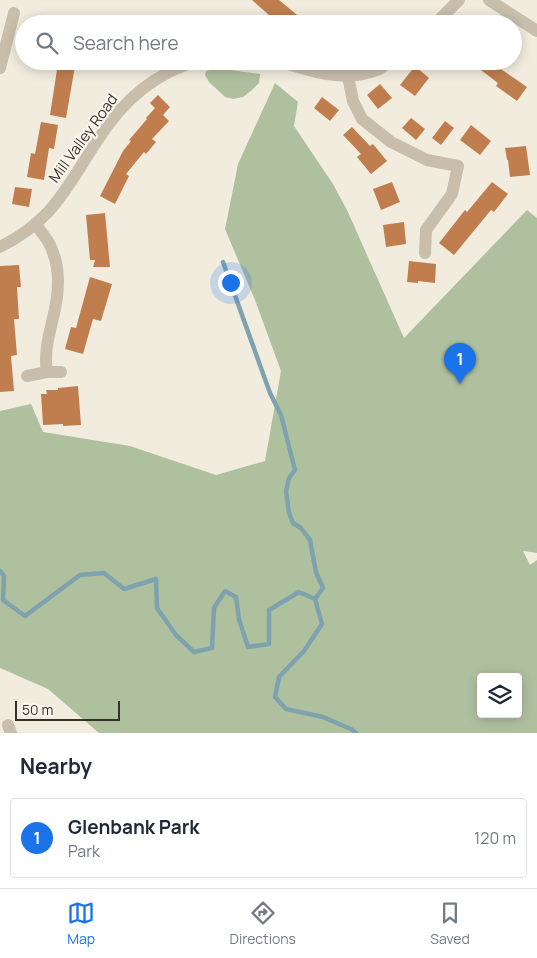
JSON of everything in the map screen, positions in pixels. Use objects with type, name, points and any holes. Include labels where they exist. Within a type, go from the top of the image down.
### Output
[{"type":"street","points":[[444,15],[459,0]]},
{"type":"street","points":[[489,0],[512,15]]},
{"type":"street","points":[[0,68],[5,32],[14,13]]},
{"type":"street","points":[[522,21],[537,31]]},
{"type":"street","name":"Mill Valley Road","points":[[0,246],[35,224],[50,210],[116,114],[137,93],[161,76],[174,70]]},
{"type":"street","points":[[307,70],[336,76],[357,76],[379,70]]},
{"type":"street","points":[[348,76],[352,101],[362,119],[391,142],[427,160],[458,166],[452,194],[426,230],[425,253]]},
{"type":"street","points":[[35,224],[48,241],[54,255],[59,277],[57,306],[45,361],[47,372]]},
{"type":"street","points":[[27,376],[47,372],[61,372]]},
{"type":"green space","points":[[231,70],[260,74],[259,83],[243,97],[233,99],[225,97],[209,82],[205,75],[206,71]]},
{"type":"green space","points":[[275,83],[298,102],[294,126],[333,184],[347,210],[404,338],[527,210],[537,218],[537,553],[523,551],[530,565],[537,560],[537,733],[99,733],[48,689],[0,668],[0,411],[31,404],[43,432],[130,446],[216,475],[265,461],[281,371],[255,300],[225,229],[238,164]]},
{"type":"building","points":[[252,0],[279,0],[297,15],[269,15]]},
{"type":"building","points":[[57,70],[74,70],[66,118],[50,115]]},
{"type":"building","points":[[412,70],[420,70],[429,78],[415,96],[400,85]]},
{"type":"building","points":[[481,70],[502,70],[527,87],[517,101],[496,86],[498,83]]},
{"type":"building","points":[[380,84],[392,98],[378,109],[367,95]]},
{"type":"building","points":[[158,95],[170,107],[163,115],[169,121],[152,139],[156,142],[146,154],[144,152],[126,174],[129,176],[115,204],[100,196],[123,151],[131,141],[129,140],[155,108],[150,103]]},
{"type":"building","points":[[322,97],[339,110],[330,121],[314,108]]},
{"type":"building","points":[[411,118],[425,129],[416,140],[402,128]]},
{"type":"building","points":[[445,121],[454,128],[441,145],[432,138]]},
{"type":"building","points":[[41,122],[58,125],[54,149],[49,148],[44,180],[27,177],[31,153],[35,154]]},
{"type":"building","points":[[471,125],[491,141],[480,155],[460,140]]},
{"type":"building","points":[[352,127],[370,146],[373,144],[387,161],[371,174],[357,157],[361,154],[343,135]]},
{"type":"building","points":[[526,146],[530,175],[510,177],[505,148]]},
{"type":"building","points":[[392,182],[400,202],[381,210],[373,189]]},
{"type":"building","points":[[492,182],[508,194],[494,212],[491,210],[454,255],[439,243],[465,210],[467,212]]},
{"type":"building","points":[[15,187],[32,189],[29,207],[12,204]]},
{"type":"building","points":[[105,213],[110,267],[93,267],[95,260],[90,260],[86,215]]},
{"type":"building","points":[[404,222],[406,244],[386,247],[383,225]]},
{"type":"building","points":[[409,261],[436,264],[435,283],[407,282]]},
{"type":"building","points":[[19,265],[21,287],[17,287],[19,319],[14,319],[17,355],[11,356],[14,391],[0,392],[0,266]]},
{"type":"building","points":[[90,277],[112,284],[101,321],[93,319],[83,354],[65,349],[71,327],[76,328]]},
{"type":"building","points":[[78,386],[81,425],[43,425],[41,394],[47,394],[46,390]]},
{"type":"waterway","points":[[223,262],[270,393],[281,415],[295,470],[289,478],[286,491],[289,513],[293,523],[301,528],[310,540],[316,572],[323,588],[315,599]]},
{"type":"waterway","points":[[0,571],[4,576],[3,600],[25,616],[80,575],[104,573],[124,589],[156,579],[157,608],[176,635],[194,652],[212,648],[214,608],[225,591],[236,597],[239,619],[248,647],[269,644],[269,610],[299,592],[315,599]]},
{"type":"waterway","points":[[315,599],[322,624],[304,651],[279,677],[275,697],[286,709],[323,717],[356,733]]},
{"type":"place","name":"Glenbank Park","points":[[460,384]]}]
